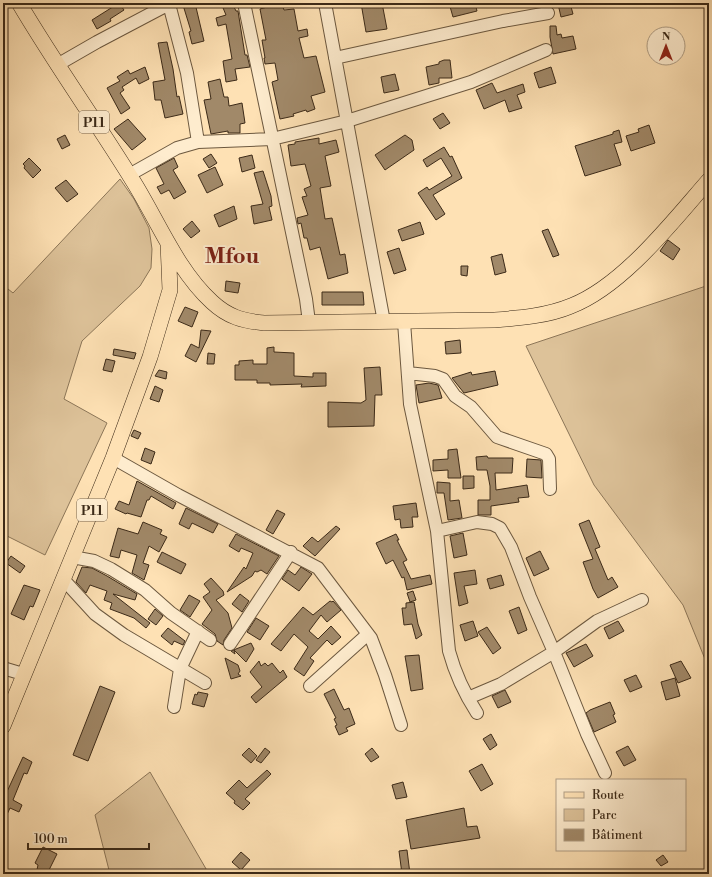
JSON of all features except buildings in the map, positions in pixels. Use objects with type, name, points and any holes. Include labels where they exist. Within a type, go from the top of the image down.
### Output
[{"type":"main road","name":"P11","points":[[3,726],[23,674],[113,458],[150,357],[170,290],[168,242],[129,174],[57,65],[19,3]]},
{"type":"main road","points":[[168,242],[192,279],[212,302],[228,315],[244,321],[264,323],[404,322],[522,317],[572,306],[592,296],[641,256],[709,180]]},
{"type":"main road","points":[[170,290],[192,279]]},
{"type":"street","points":[[244,3],[306,298],[309,322]]},
{"type":"street","points":[[325,3],[384,322]]},
{"type":"street","points":[[57,65],[97,42],[170,4],[187,73],[198,142]]},
{"type":"street","points":[[334,58],[489,24],[548,14]]},
{"type":"street","points":[[129,174],[164,154],[198,142],[272,140],[347,121],[471,82],[546,50]]},
{"type":"street","points":[[404,322],[410,404],[437,531],[449,651],[454,668],[477,713]]},
{"type":"street","points":[[408,373],[435,376],[443,379],[454,396],[471,407],[497,437],[546,454],[549,459],[550,489]]},
{"type":"street","points":[[113,458],[178,495],[291,552],[318,568],[368,634],[385,675],[401,725]]},
{"type":"street","points":[[437,531],[477,522],[492,524],[500,528],[511,547],[530,598],[554,652],[587,734],[605,772]]},
{"type":"street","points":[[230,644],[291,552]]},
{"type":"street","points":[[72,557],[94,561],[111,569],[145,590],[171,613],[210,640]]},
{"type":"street","points":[[63,579],[95,614],[124,635],[204,683]]},
{"type":"street","points":[[468,698],[501,684],[554,652],[597,621],[642,600]]},
{"type":"street","points":[[174,707],[180,669],[198,631]]},
{"type":"street","points":[[310,686],[368,634]]},
{"type":"street","points":[[3,668],[23,674]]},
{"type":"green space","points":[[120,179],[134,199],[149,228],[152,249],[151,268],[140,286],[82,341],[64,399],[107,423],[45,555],[3,534],[3,285],[13,293]]},
{"type":"green space","points":[[709,285],[709,669],[683,605],[594,485],[526,346]]},
{"type":"green space","points":[[150,772],[209,874],[110,874],[95,815]]},
{"type":"district","name":"Mfou","points":[[232,255]]}]
